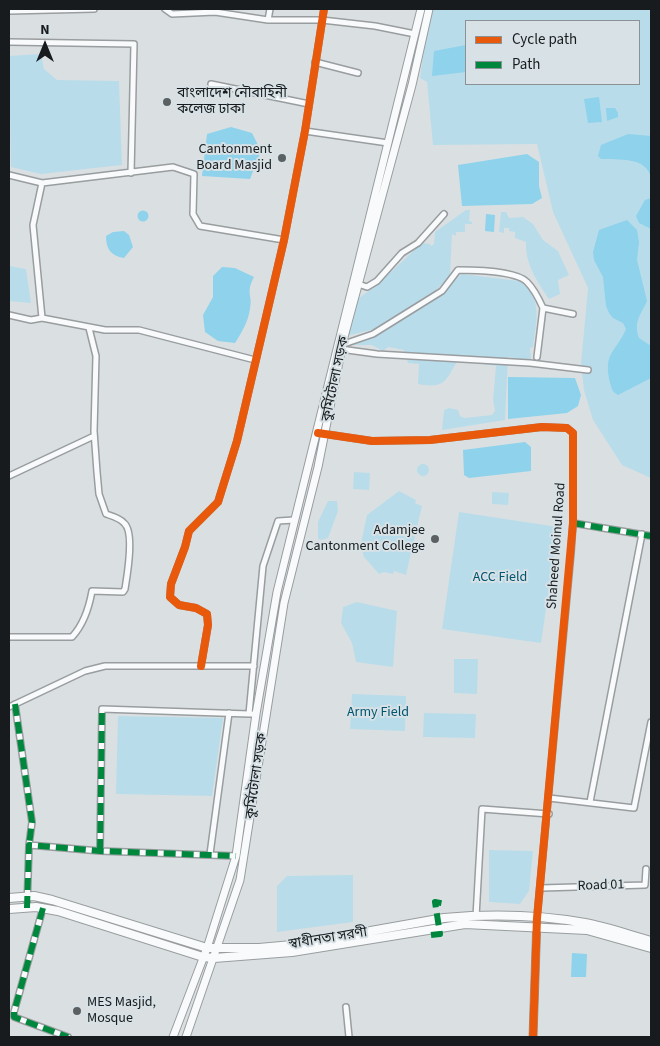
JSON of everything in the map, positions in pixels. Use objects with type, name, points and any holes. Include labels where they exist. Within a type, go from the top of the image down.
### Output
[{"type":"main road","name":"কুর্মিটোলা সড়ক","points":[[356,283],[421,9]]},
{"type":"main road","name":"কুর্মিটোলা সড়ক","points":[[186,1037],[240,880],[284,603],[340,347],[429,9]]},
{"type":"main road","name":"কুর্মিটোলা সড়ক","points":[[173,1037],[208,948],[236,856],[253,714],[277,592],[294,520],[321,434]]},
{"type":"main road","name":"স্বাধীনতা সরণী","points":[[9,898],[28,896],[52,900],[208,948],[292,945],[444,918],[476,917],[537,922],[587,930],[651,948]]},
{"type":"main road","name":"স্বাধীনতা সরণী","points":[[9,909],[43,908],[105,925],[203,957],[214,958],[292,952],[466,924],[587,923],[651,941]]},
{"type":"main road","points":[[532,1037],[537,922]]},
{"type":"street","points":[[9,10],[94,9]]},
{"type":"street","points":[[165,9],[172,14],[215,12],[268,20],[322,20],[374,26],[414,34]]},
{"type":"street","points":[[268,20],[270,9]]},
{"type":"street","points":[[201,666],[208,625],[207,614],[175,602],[170,597],[171,584],[186,547],[188,531],[218,502],[237,441],[284,240],[305,131],[324,9]]},
{"type":"street","points":[[9,42],[134,44],[131,173]]},
{"type":"street","points":[[315,62],[358,72]]},
{"type":"street","points":[[211,84],[309,104]]},
{"type":"street","points":[[305,131],[388,143]]},
{"type":"street","points":[[9,176],[42,183],[173,167],[194,174],[193,214],[200,226],[284,240]]},
{"type":"street","points":[[42,183],[33,226],[42,318]]},
{"type":"street","points":[[356,283],[368,287],[377,280],[402,253],[418,243],[444,214]]},
{"type":"street","points":[[340,347],[373,334],[442,291],[458,270],[520,277],[526,281],[543,308],[537,357]]},
{"type":"street","points":[[543,308],[573,314]]},
{"type":"street","points":[[9,315],[31,320],[42,318],[89,328],[139,330],[255,360]]},
{"type":"street","points":[[9,637],[72,637],[79,629],[88,608],[93,589],[123,592],[125,590],[130,540],[128,528],[124,523],[106,514],[103,509],[94,436],[96,356],[89,328]]},
{"type":"street","points":[[340,347],[377,354],[530,363],[588,370]]},
{"type":"street","name":"Shaheed Moinul Road","points":[[321,434],[372,441],[430,440],[542,427],[567,428],[574,437],[574,523],[549,814],[537,922]]},
{"type":"street","points":[[9,476],[94,436]]},
{"type":"street","points":[[100,851],[102,709],[253,714],[254,666],[263,566],[278,521],[294,520]]},
{"type":"street","points":[[574,523],[651,536]]},
{"type":"street","points":[[590,802],[642,534]]},
{"type":"street","points":[[28,908],[29,845],[32,822],[12,705],[85,671],[105,666],[254,666]]},
{"type":"street","points":[[210,854],[230,713]]},
{"type":"street","points":[[549,798],[634,808],[651,722]]},
{"type":"street","points":[[476,917],[482,809],[549,814]]},
{"type":"street","points":[[29,845],[100,851],[236,856]]},
{"type":"street","name":"Road 01","points":[[541,888],[645,885],[646,868]]},
{"type":"street","points":[[43,908],[14,1017],[68,1037]]},
{"type":"street","points":[[346,1007],[349,1037]]},
{"type":"green space","points":[[432,9],[651,9],[651,478],[622,465],[593,420],[584,390],[581,364],[588,288],[553,212],[537,144],[433,145],[427,82],[420,78],[428,21]]},
{"type":"green space","points":[[41,54],[44,69],[57,80],[119,81],[122,165],[41,174],[11,167],[9,56]]},
{"type":"green space","points":[[466,210],[470,210],[469,221],[472,224],[465,224],[465,232],[456,232],[456,236],[452,234],[450,276],[435,291],[435,298],[462,274],[519,281],[527,287],[535,302],[536,328],[533,347],[530,348],[531,359],[508,357],[505,420],[442,430],[444,410],[449,408],[458,410],[460,416],[465,418],[492,415],[495,411],[493,400],[496,366],[458,360],[444,382],[434,385],[418,384],[419,364],[408,363],[404,350],[388,347],[383,351],[372,345],[351,345],[382,332],[379,328],[346,336],[359,298],[377,285],[422,243],[430,244],[431,246],[434,244],[435,232]]},
{"type":"green space","points":[[501,212],[506,212],[509,218],[523,217],[533,224],[543,240],[558,251],[569,275],[558,280],[560,294],[549,299],[536,279],[527,258],[526,242],[515,238],[515,232],[509,231],[509,228],[504,228],[504,233],[499,232]]},
{"type":"green space","points":[[9,266],[26,269],[31,303],[9,301]]},
{"type":"green space","points":[[421,464],[425,464],[429,470],[425,476],[421,476],[417,472],[417,468]]},
{"type":"green space","points":[[354,472],[370,473],[369,490],[353,489]]},
{"type":"green space","points":[[399,491],[416,500],[415,503],[422,506],[406,575],[394,571],[393,574],[384,572],[379,574],[364,557],[360,544],[362,543],[367,515]]},
{"type":"green space","points":[[492,492],[509,493],[508,505],[492,504]]},
{"type":"green space","points":[[328,501],[337,501],[338,511],[328,538],[321,540],[318,539],[318,522]]},
{"type":"green space","name":"ACC Field","points":[[459,512],[558,527],[541,643],[442,629]]},
{"type":"green space","points":[[357,602],[397,611],[393,667],[356,662],[352,643],[341,623],[343,607]]},
{"type":"green space","points":[[454,659],[478,659],[477,694],[454,693]]},
{"type":"green space","name":"Army Field","points":[[352,694],[406,696],[405,731],[350,729]]},
{"type":"green space","name":"Army Field","points":[[424,713],[476,714],[475,738],[423,737]]},
{"type":"green space","points":[[118,716],[223,718],[212,796],[116,794]]},
{"type":"green space","points":[[489,850],[533,851],[529,891],[520,904],[489,902]]},
{"type":"green space","points":[[353,875],[353,922],[277,932],[277,886],[287,876]]},
{"type":"water","points":[[465,45],[465,72],[432,76],[434,51]]},
{"type":"water","points":[[599,97],[602,122],[588,123],[584,99]]},
{"type":"water","points":[[606,108],[615,108],[618,117],[607,121]]},
{"type":"water","points":[[231,127],[252,133],[261,151],[250,179],[202,176],[207,134]]},
{"type":"water","points":[[628,134],[651,136],[651,178],[644,166],[638,163],[601,159],[598,156],[601,145]]},
{"type":"water","points":[[527,154],[539,162],[539,186],[542,198],[532,204],[462,206],[458,165]]},
{"type":"water","points":[[651,198],[651,229],[639,223],[636,216],[645,200]]},
{"type":"water","points":[[143,210],[149,216],[143,222],[137,216]]},
{"type":"water","points":[[486,214],[495,215],[494,232],[485,231]]},
{"type":"water","points":[[627,220],[637,230],[639,242],[637,260],[647,301],[638,318],[637,332],[639,338],[651,346],[651,378],[618,395],[611,387],[608,365],[611,354],[626,329],[623,323],[613,318],[606,306],[603,277],[594,260],[593,252],[599,230]]},
{"type":"water","points":[[124,231],[129,235],[133,247],[124,258],[116,256],[110,251],[106,236],[113,232]]},
{"type":"water","points":[[222,267],[235,268],[254,277],[250,287],[251,304],[248,318],[235,343],[218,341],[205,332],[203,315],[213,297],[213,276]]},
{"type":"water","points":[[508,377],[575,378],[581,395],[578,406],[567,413],[508,419]]},
{"type":"water","points":[[525,442],[531,447],[531,471],[469,478],[464,475],[463,450]]},
{"type":"water","points":[[572,953],[587,954],[586,977],[571,977]]},
{"type":"marked path","points":[[573,523],[651,536]]},
{"type":"marked path","points":[[15,704],[32,822],[29,845]]},
{"type":"marked path","points":[[100,851],[102,709]]},
{"type":"marked path","points":[[27,908],[29,845],[100,851],[236,856]]},
{"type":"marked path","points":[[431,935],[440,934],[435,902],[446,904]]},
{"type":"marked path","points":[[43,908],[14,1017],[68,1037]]},
{"type":"cycle path","points":[[201,666],[208,625],[207,614],[196,608],[179,605],[170,597],[171,584],[189,531],[218,502],[237,441],[284,240],[305,131],[324,9]]},
{"type":"cycle path","points":[[318,433],[372,441],[430,440],[542,427],[567,428],[573,433],[573,523],[537,918],[533,1037]]},
{"type":"place","name":"বাংলাদেশ নৌবাহিনী কলেজ ঢাকা","points":[[167,102]]},
{"type":"place","name":"Cantonment Board Masjid","points":[[282,158]]},
{"type":"place","name":"Adamjee Cantonment College","points":[[435,539]]},
{"type":"place","name":"MES Masjid, Mosque","points":[[77,1011]]}]
